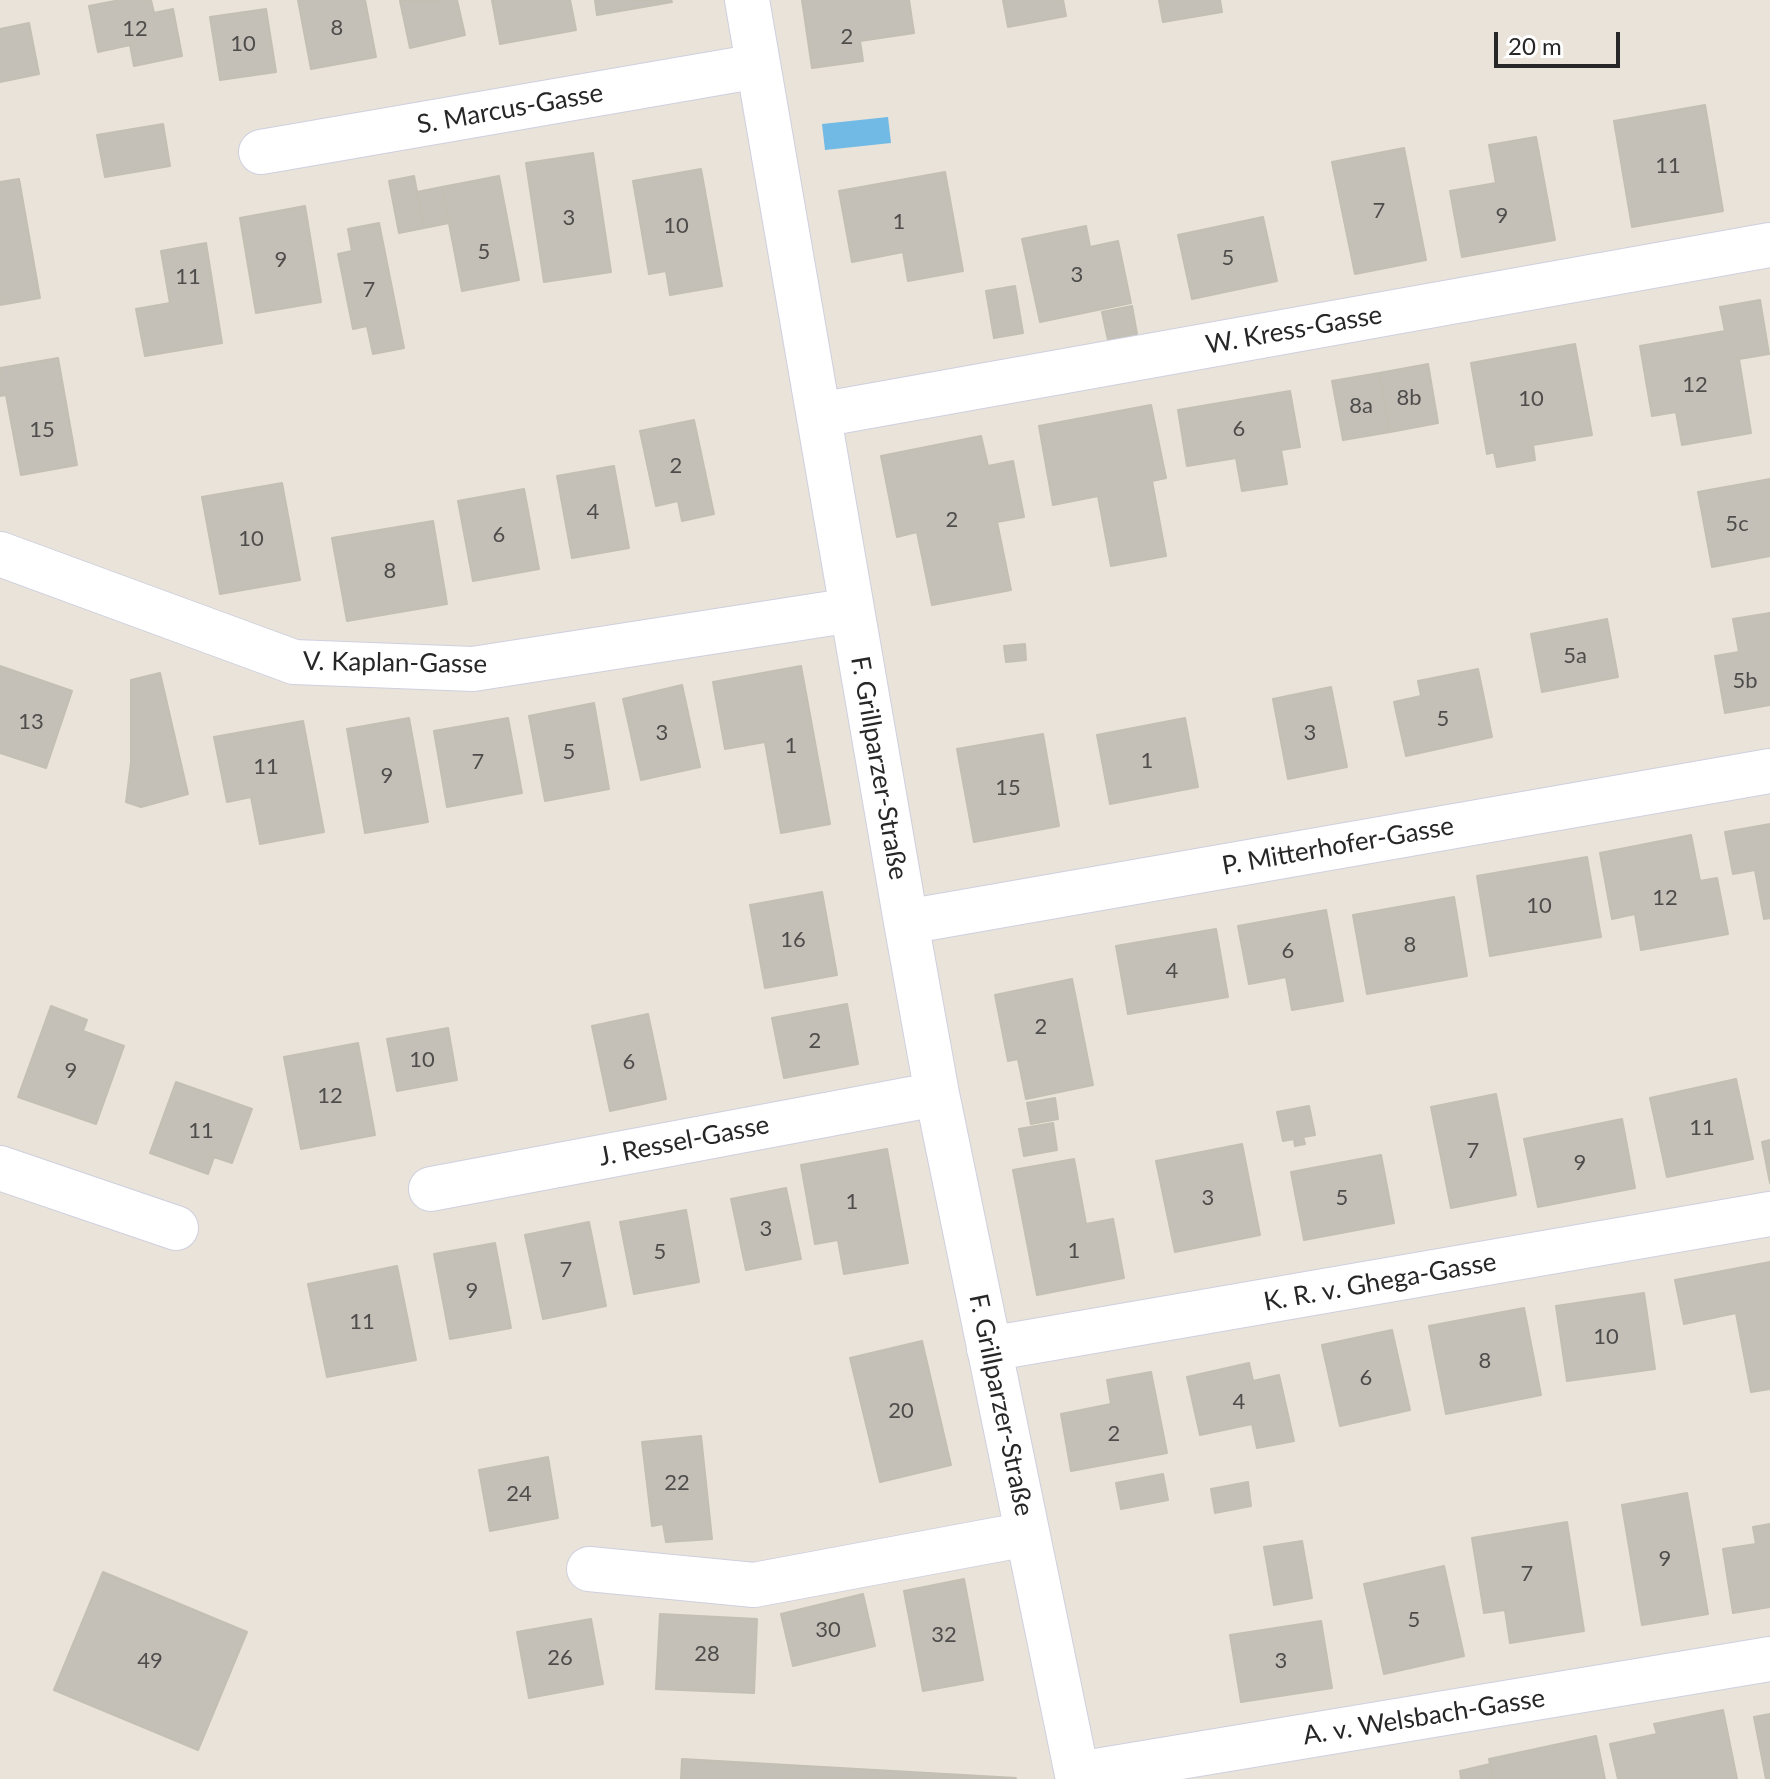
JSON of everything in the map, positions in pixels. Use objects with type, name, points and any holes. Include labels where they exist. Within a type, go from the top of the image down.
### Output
[{"type":"street","name":"F. Grillparzer-Straße","points":[[747,0],[937,1094],[1078,1776]]},
{"type":"street","name":"S. Marcus-Gasse","points":[[261,152],[758,66]]},
{"type":"street","name":"W. Kress-Gasse","points":[[819,415],[1770,245]]},
{"type":"street","name":"V. Kaplan-Gasse","points":[[0,554],[294,662],[473,669],[852,610]]},
{"type":"street","name":"P. Mitterhofer-Gasse","points":[[906,922],[1770,771]]},
{"type":"street","name":"J. Ressel-Gasse","points":[[431,1189],[937,1094]]},
{"type":"street","points":[[0,1168],[176,1228]]},
{"type":"street","name":"K. R. v. Ghega-Gasse","points":[[989,1349],[1770,1214]]},
{"type":"street","name":"F. Grillparzer-Straße","points":[[589,1569],[754,1585],[1027,1534]]},
{"type":"street","name":"A. v. Welsbach-Gasse","points":[[1078,1776],[1770,1659]]},
{"type":"water","points":[[888,117],[891,143],[825,150],[822,124]]},
{"type":"building","points":[[120,0],[151,0],[154,13],[173,9],[182,56],[134,66],[130,45],[98,52],[89,6]]},
{"type":"building","points":[[298,0],[365,0],[376,57],[311,69]]},
{"type":"building","points":[[457,0],[465,35],[410,48],[400,1]]},
{"type":"building","points":[[492,0],[570,0],[576,30],[500,44]]},
{"type":"building","points":[[595,0],[671,0],[672,2],[597,15]]},
{"type":"building","points":[[802,0],[909,0],[914,33],[860,41],[863,61],[812,68]]},
{"type":"building","points":[[1003,0],[1063,0],[1066,16],[1008,27]]},
{"type":"building","points":[[1159,0],[1220,0],[1222,12],[1163,22]]},
{"type":"building","points":[[266,9],[276,72],[220,80],[210,17]]},
{"type":"building","points":[[29,23],[39,74],[0,82],[0,29]]},
{"type":"building","points":[[1705,105],[1723,211],[1632,227],[1614,121]]},
{"type":"building","points":[[163,124],[170,166],[105,177],[97,135]]},
{"type":"building","points":[[1536,137],[1555,240],[1462,257],[1450,191],[1496,183],[1489,145]]},
{"type":"building","points":[[1404,148],[1426,260],[1355,274],[1332,162]]},
{"type":"building","points":[[593,153],[611,272],[544,282],[526,163]]},
{"type":"building","points":[[701,169],[722,286],[670,295],[666,271],[649,274],[633,181]]},
{"type":"building","points":[[945,172],[963,271],[908,281],[903,252],[852,262],[839,191]]},
{"type":"building","points":[[414,176],[424,228],[399,233],[389,181]]},
{"type":"building","points":[[499,176],[519,280],[462,291],[442,187]]},
{"type":"building","points":[[19,179],[40,298],[0,305],[0,182]]},
{"type":"building","points":[[442,187],[449,223],[424,228],[417,192]]},
{"type":"building","points":[[305,206],[321,302],[256,313],[240,218]]},
{"type":"building","points":[[1263,217],[1277,281],[1192,299],[1178,235]]},
{"type":"building","points":[[379,223],[404,348],[373,354],[367,326],[353,329],[338,254],[352,251],[348,229]]},
{"type":"building","points":[[1086,226],[1090,247],[1118,241],[1131,303],[1040,322],[1022,239]]},
{"type":"building","points":[[206,243],[222,343],[145,356],[136,309],[170,303],[161,251]]},
{"type":"building","points":[[1015,286],[1023,333],[994,338],[986,291]]},
{"type":"building","points":[[1760,300],[1769,354],[1739,359],[1751,433],[1682,445],[1676,412],[1652,416],[1640,346],[1725,331],[1720,307]]},
{"type":"building","points":[[1132,306],[1137,334],[1108,340],[1102,312]]},
{"type":"building","points":[[1575,344],[1592,435],[1533,445],[1535,460],[1497,467],[1494,452],[1487,454],[1471,363]]},
{"type":"building","points":[[58,358],[77,465],[21,475],[6,395],[0,396],[0,368]]},
{"type":"building","points":[[1428,364],[1438,423],[1390,432],[1379,373]]},
{"type":"building","points":[[1379,373],[1390,432],[1343,440],[1332,381]]},
{"type":"building","points":[[1290,391],[1300,447],[1281,450],[1287,484],[1242,491],[1236,458],[1187,466],[1178,410]]},
{"type":"building","points":[[1151,405],[1166,478],[1152,481],[1166,556],[1111,566],[1098,496],[1053,505],[1039,426]]},
{"type":"building","points":[[694,420],[714,514],[682,521],[678,501],[656,506],[640,431]]},
{"type":"building","points":[[981,436],[988,466],[1013,461],[1024,517],[997,522],[1011,590],[932,605],[917,532],[897,537],[881,456]]},
{"type":"building","points":[[614,466],[629,548],[572,558],[557,476]]},
{"type":"building","points":[[1770,479],[1770,556],[1712,567],[1698,492]]},
{"type":"building","points":[[282,483],[300,580],[220,594],[202,497]]},
{"type":"building","points":[[524,489],[539,569],[473,581],[458,501]]},
{"type":"building","points":[[433,521],[447,604],[347,621],[332,538]]},
{"type":"building","points":[[1770,613],[1770,705],[1725,713],[1715,656],[1739,652],[1733,619]]},
{"type":"building","points":[[1607,619],[1618,677],[1542,692],[1531,634]]},
{"type":"building","points":[[1025,644],[1026,660],[1006,662],[1004,646]]},
{"type":"building","points":[[0,666],[72,691],[46,768],[0,753]]},
{"type":"building","points":[[801,666],[830,824],[781,833],[765,742],[725,749],[713,682]]},
{"type":"building","points":[[1478,669],[1492,737],[1406,756],[1394,702],[1421,696],[1418,681]]},
{"type":"building","points":[[160,673],[188,794],[141,807],[126,802],[131,762],[131,680]]},
{"type":"building","points":[[682,685],[700,767],[641,780],[623,699]]},
{"type":"building","points":[[1331,687],[1347,767],[1288,779],[1273,699]]},
{"type":"building","points":[[594,703],[609,789],[545,801],[529,716]]},
{"type":"building","points":[[409,718],[428,822],[365,833],[347,729]]},
{"type":"building","points":[[508,718],[522,793],[447,807],[434,731]]},
{"type":"building","points":[[1185,718],[1198,787],[1110,804],[1097,735]]},
{"type":"building","points":[[303,721],[324,832],[260,844],[251,797],[227,802],[214,737]]},
{"type":"building","points":[[1043,734],[1059,826],[974,842],[957,749]]},
{"type":"building","points":[[1770,824],[1770,918],[1764,919],[1755,870],[1733,874],[1725,832]]},
{"type":"building","points":[[1691,835],[1700,881],[1717,878],[1728,934],[1641,950],[1635,914],[1612,919],[1600,853]]},
{"type":"building","points":[[1587,857],[1601,937],[1490,956],[1477,876]]},
{"type":"building","points":[[822,892],[837,975],[765,988],[750,905]]},
{"type":"building","points":[[1454,897],[1467,976],[1367,994],[1353,915]]},
{"type":"building","points":[[1326,910],[1343,1001],[1292,1010],[1286,977],[1249,984],[1238,926]]},
{"type":"building","points":[[1216,929],[1228,997],[1128,1014],[1116,946]]},
{"type":"building","points":[[1072,979],[1093,1085],[1026,1099],[1018,1059],[1008,1061],[995,995]]},
{"type":"building","points":[[847,1004],[858,1064],[784,1078],[772,1018]]},
{"type":"building","points":[[51,1006],[87,1020],[83,1031],[124,1046],[96,1124],[18,1097]]},
{"type":"building","points":[[648,1014],[666,1099],[610,1111],[592,1026]]},
{"type":"building","points":[[448,1028],[457,1080],[397,1091],[387,1039]]},
{"type":"building","points":[[358,1043],[375,1135],[301,1149],[284,1057]]},
{"type":"building","points":[[1736,1079],[1753,1159],[1667,1177],[1650,1098]]},
{"type":"building","points":[[176,1082],[252,1109],[232,1163],[214,1157],[208,1174],[150,1153]]},
{"type":"building","points":[[1496,1094],[1516,1195],[1451,1208],[1431,1107]]},
{"type":"building","points":[[1055,1098],[1058,1119],[1031,1124],[1027,1103]]},
{"type":"building","points":[[1309,1106],[1315,1135],[1303,1137],[1305,1144],[1295,1146],[1294,1139],[1283,1141],[1277,1112]]},
{"type":"building","points":[[1622,1119],[1635,1188],[1538,1207],[1524,1139]]},
{"type":"building","points":[[1053,1123],[1057,1150],[1024,1156],[1019,1129]]},
{"type":"building","points":[[1770,1140],[1770,1183],[1762,1142]]},
{"type":"building","points":[[1242,1144],[1260,1235],[1175,1252],[1156,1161]]},
{"type":"building","points":[[887,1149],[908,1263],[844,1274],[838,1240],[815,1244],[801,1165]]},
{"type":"building","points":[[1381,1155],[1394,1223],[1304,1240],[1291,1172]]},
{"type":"building","points":[[1074,1159],[1086,1224],[1113,1219],[1124,1278],[1037,1295],[1013,1170]]},
{"type":"building","points":[[786,1188],[801,1259],[746,1270],[731,1199]]},
{"type":"building","points":[[686,1210],[699,1282],[634,1294],[620,1222]]},
{"type":"building","points":[[589,1222],[606,1306],[543,1319],[525,1235]]},
{"type":"building","points":[[495,1243],[511,1328],[450,1339],[434,1254]]},
{"type":"building","points":[[1770,1262],[1770,1389],[1751,1392],[1736,1313],[1684,1324],[1675,1280]]},
{"type":"building","points":[[397,1266],[416,1360],[327,1377],[308,1284]]},
{"type":"building","points":[[1644,1293],[1655,1369],[1567,1381],[1556,1306]]},
{"type":"building","points":[[1524,1308],[1541,1395],[1446,1414],[1429,1326]]},
{"type":"building","points":[[1392,1330],[1410,1410],[1340,1426],[1322,1345]]},
{"type":"building","points":[[922,1341],[951,1465],[880,1482],[850,1358]]},
{"type":"building","points":[[1249,1363],[1253,1381],[1279,1375],[1294,1441],[1257,1448],[1252,1424],[1200,1435],[1187,1377]]},
{"type":"building","points":[[1151,1372],[1167,1453],[1071,1471],[1061,1414],[1111,1404],[1107,1380]]},
{"type":"building","points":[[701,1436],[712,1539],[666,1542],[663,1524],[652,1526],[642,1442]]},
{"type":"building","points":[[548,1457],[558,1518],[490,1531],[479,1470]]},
{"type":"building","points":[[1163,1474],[1168,1500],[1121,1509],[1116,1483]]},
{"type":"building","points":[[1248,1482],[1251,1506],[1215,1513],[1211,1489]]},
{"type":"building","points":[[1687,1493],[1708,1614],[1642,1625],[1622,1505]]},
{"type":"building","points":[[1567,1522],[1584,1631],[1510,1643],[1505,1610],[1484,1613],[1472,1538]]},
{"type":"building","points":[[1770,1524],[1770,1607],[1733,1613],[1723,1549],[1756,1544],[1753,1527]]},
{"type":"building","points":[[1302,1541],[1312,1598],[1274,1605],[1264,1547]]},
{"type":"building","points":[[1444,1566],[1464,1656],[1384,1674],[1364,1584]]},
{"type":"building","points":[[103,1572],[247,1632],[198,1750],[54,1690]]},
{"type":"building","points":[[964,1579],[983,1680],[923,1691],[904,1591]]},
{"type":"building","points":[[863,1594],[875,1646],[793,1666],[781,1614]]},
{"type":"building","points":[[660,1614],[757,1619],[754,1693],[656,1689]]},
{"type":"building","points":[[591,1619],[603,1684],[529,1698],[517,1632]]},
{"type":"building","points":[[1321,1621],[1332,1688],[1241,1702],[1230,1635]]},
{"type":"building","points":[[1723,1710],[1737,1779],[1618,1779],[1610,1744],[1657,1734],[1654,1724]]},
{"type":"building","points":[[1770,1714],[1770,1779],[1766,1779],[1754,1717]]},
{"type":"building","points":[[1596,1736],[1605,1779],[1493,1779],[1489,1759]]},
{"type":"building","points":[[682,1759],[1016,1778],[681,1779]]},
{"type":"building","points":[[1490,1764],[1493,1779],[1461,1779],[1460,1771]]}]
